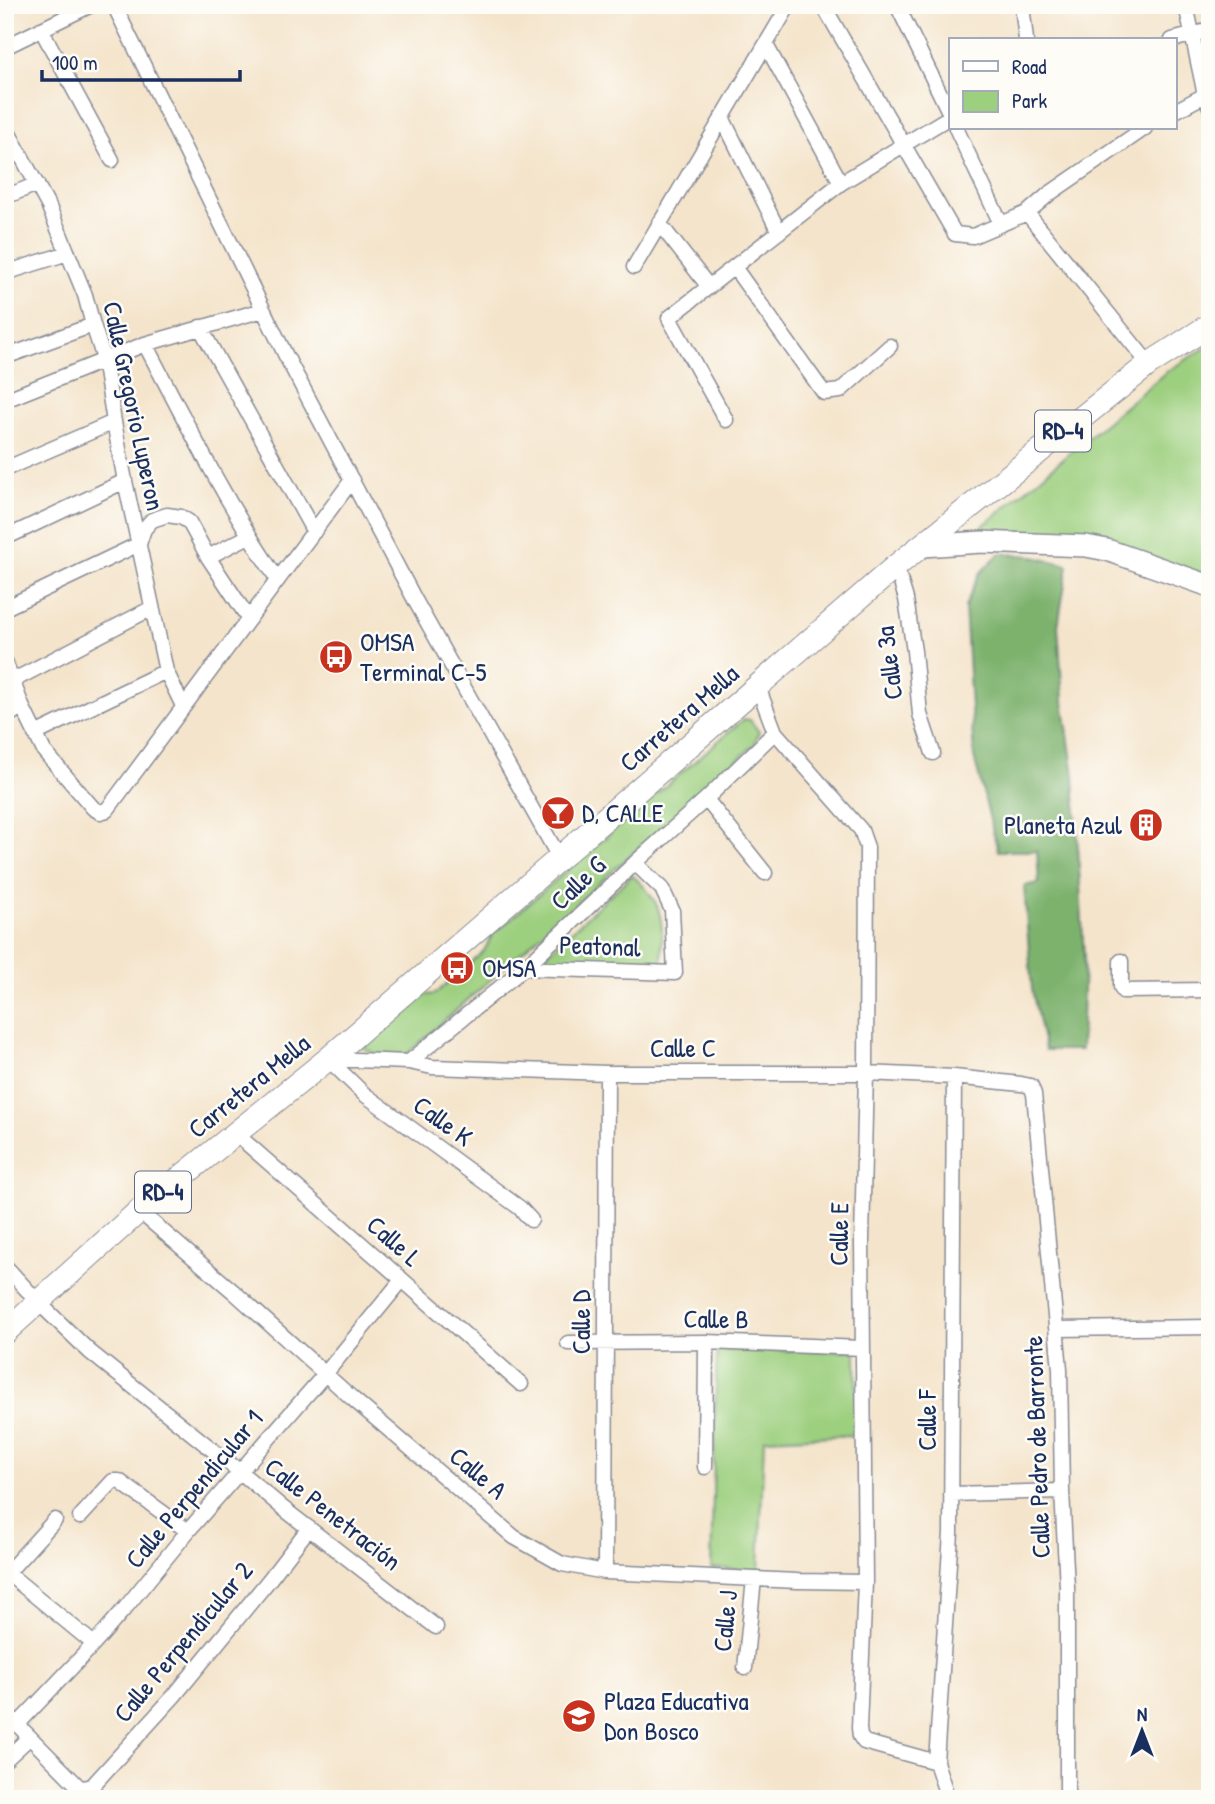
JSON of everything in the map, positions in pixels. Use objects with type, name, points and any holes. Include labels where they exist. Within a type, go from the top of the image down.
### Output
[{"type":"main road","name":"Carretera Mella","points":[[5,1332],[139,1211],[328,1059],[896,566],[1149,364],[1210,325]]},
{"type":"main road","points":[[923,546],[982,542],[1086,546],[1107,550],[1210,586]]},
{"type":"street","points":[[5,47],[91,5]]},
{"type":"street","points":[[114,5],[263,310],[416,602],[560,859]]},
{"type":"street","points":[[634,267],[789,5]]},
{"type":"street","points":[[824,5],[955,234],[974,236],[1027,213],[1049,194],[1143,130]]},
{"type":"street","points":[[897,5],[949,109]]},
{"type":"street","points":[[1022,5],[1026,38]]},
{"type":"street","points":[[1176,111],[1207,101],[1186,5]]},
{"type":"street","points":[[41,29],[112,160]]},
{"type":"street","points":[[1176,39],[1210,30]]},
{"type":"street","points":[[766,45],[841,183]]},
{"type":"street","points":[[726,420],[669,318],[841,183],[903,145],[949,112]]},
{"type":"street","points":[[722,117],[779,232]]},
{"type":"street","name":"Calle Gregorio Luperon","points":[[5,126],[37,184],[85,295],[104,359],[125,481],[166,671],[183,706]]},
{"type":"street","points":[[957,130],[1000,223]]},
{"type":"street","points":[[5,197],[37,184]]},
{"type":"street","points":[[1027,213],[1149,364]]},
{"type":"street","points":[[659,223],[709,287]]},
{"type":"street","points":[[5,274],[68,253]]},
{"type":"street","points":[[734,267],[824,393],[840,391],[890,346]]},
{"type":"street","points":[[5,400],[145,344],[263,310]]},
{"type":"street","points":[[5,357],[93,325]]},
{"type":"street","points":[[200,327],[314,531]]},
{"type":"street","points":[[145,344],[231,506],[278,580]]},
{"type":"street","points":[[5,469],[114,422]]},
{"type":"street","points":[[5,661],[22,706],[44,751],[93,808],[100,812],[107,810],[352,480]]},
{"type":"street","points":[[5,538],[125,481]]},
{"type":"street","points":[[5,608],[139,544],[152,520],[167,516],[181,517],[189,522],[249,619]]},
{"type":"street","points":[[208,556],[249,536]]},
{"type":"street","name":"Calle 3a","points":[[896,566],[906,599],[920,714],[933,752]]},
{"type":"street","points":[[12,681],[152,608]]},
{"type":"street","points":[[35,734],[166,671]]},
{"type":"street","name":"Calle E","points":[[758,687],[775,732],[861,830],[867,847],[862,1240],[865,1582],[860,1736],[864,1742],[936,1762]]},
{"type":"street","points":[[5,718],[22,706]]},
{"type":"street","name":"Calle G","points":[[408,1062],[524,968],[775,732]]},
{"type":"street","points":[[706,799],[765,873]]},
{"type":"street","name":"Peatonal","points":[[524,968],[675,973],[671,910],[662,889],[635,863]]},
{"type":"street","points":[[1121,961],[1123,991],[1210,990]]},
{"type":"street","name":"Calle C","points":[[328,1059],[408,1062],[432,1067],[607,1073],[866,1073],[954,1077],[1031,1086],[1034,1094]]},
{"type":"street","name":"Calle K","points":[[328,1059],[364,1094],[520,1208],[531,1220]]},
{"type":"street","name":"Calle D","points":[[605,1572],[607,1073]]},
{"type":"street","name":"Calle F","points":[[936,1762],[951,1533],[954,1077]]},
{"type":"street","name":"Calle Pedro de Barronte","points":[[1034,1094],[1061,1383],[1062,1491],[1067,1587],[1067,1799]]},
{"type":"street","name":"Calle L","points":[[235,1133],[522,1384]]},
{"type":"street","name":"Calle A","points":[[139,1211],[514,1536],[562,1564],[605,1572],[865,1582]]},
{"type":"street","name":"Calle Penetración","points":[[5,1266],[90,1352],[436,1627]]},
{"type":"street","name":"Calle Perpendicular 1","points":[[18,1724],[94,1644],[402,1280]]},
{"type":"street","points":[[1058,1329],[1210,1326]]},
{"type":"street","points":[[705,1467],[706,1342]]},
{"type":"street","name":"Calle B","points":[[568,1343],[706,1342],[863,1348]]},
{"type":"street","points":[[80,1517],[113,1481],[119,1481],[188,1531]]},
{"type":"street","points":[[951,1494],[1062,1491]]},
{"type":"street","points":[[55,1520],[6,1572],[94,1644]]},
{"type":"street","name":"Calle Perpendicular 2","points":[[30,1737],[79,1787],[92,1786],[174,1696],[309,1528]]},
{"type":"street","name":"Calle J","points":[[745,1668],[754,1579]]},
{"type":"street","points":[[5,1712],[30,1737],[5,1760]]},
{"type":"street","points":[[936,1762],[948,1799]]},
{"type":"green space","points":[[1210,345],[1210,577],[1105,541],[977,531],[1166,372]]},
{"type":"green space","points":[[1000,553],[1030,556],[1068,565],[1058,626],[1063,701],[1074,775],[1084,958],[1081,1050],[1045,1050],[1032,990],[1024,886],[1039,883],[1037,851],[998,851],[974,757],[965,607],[979,574]]},
{"type":"green space","points":[[744,719],[750,720],[759,732],[754,745],[407,1054],[385,1055],[363,1048],[362,1045],[419,996],[435,994],[484,951],[493,934]]},
{"type":"green space","points":[[632,875],[651,895],[660,914],[662,962],[539,961]]},
{"type":"green space","points":[[717,1350],[856,1351],[857,1435],[764,1439],[759,1571],[711,1568]]},
{"type":"place","name":"OMSA Terminal C-5","points":[[336,657]]},
{"type":"place","name":"D, CALLE","points":[[558,813]]},
{"type":"place","name":"Planeta Azul","points":[[1146,825]]},
{"type":"place","name":"OMSA","points":[[457,968]]},
{"type":"place","name":"Plaza Educativa Don Bosco","points":[[579,1716]]}]
